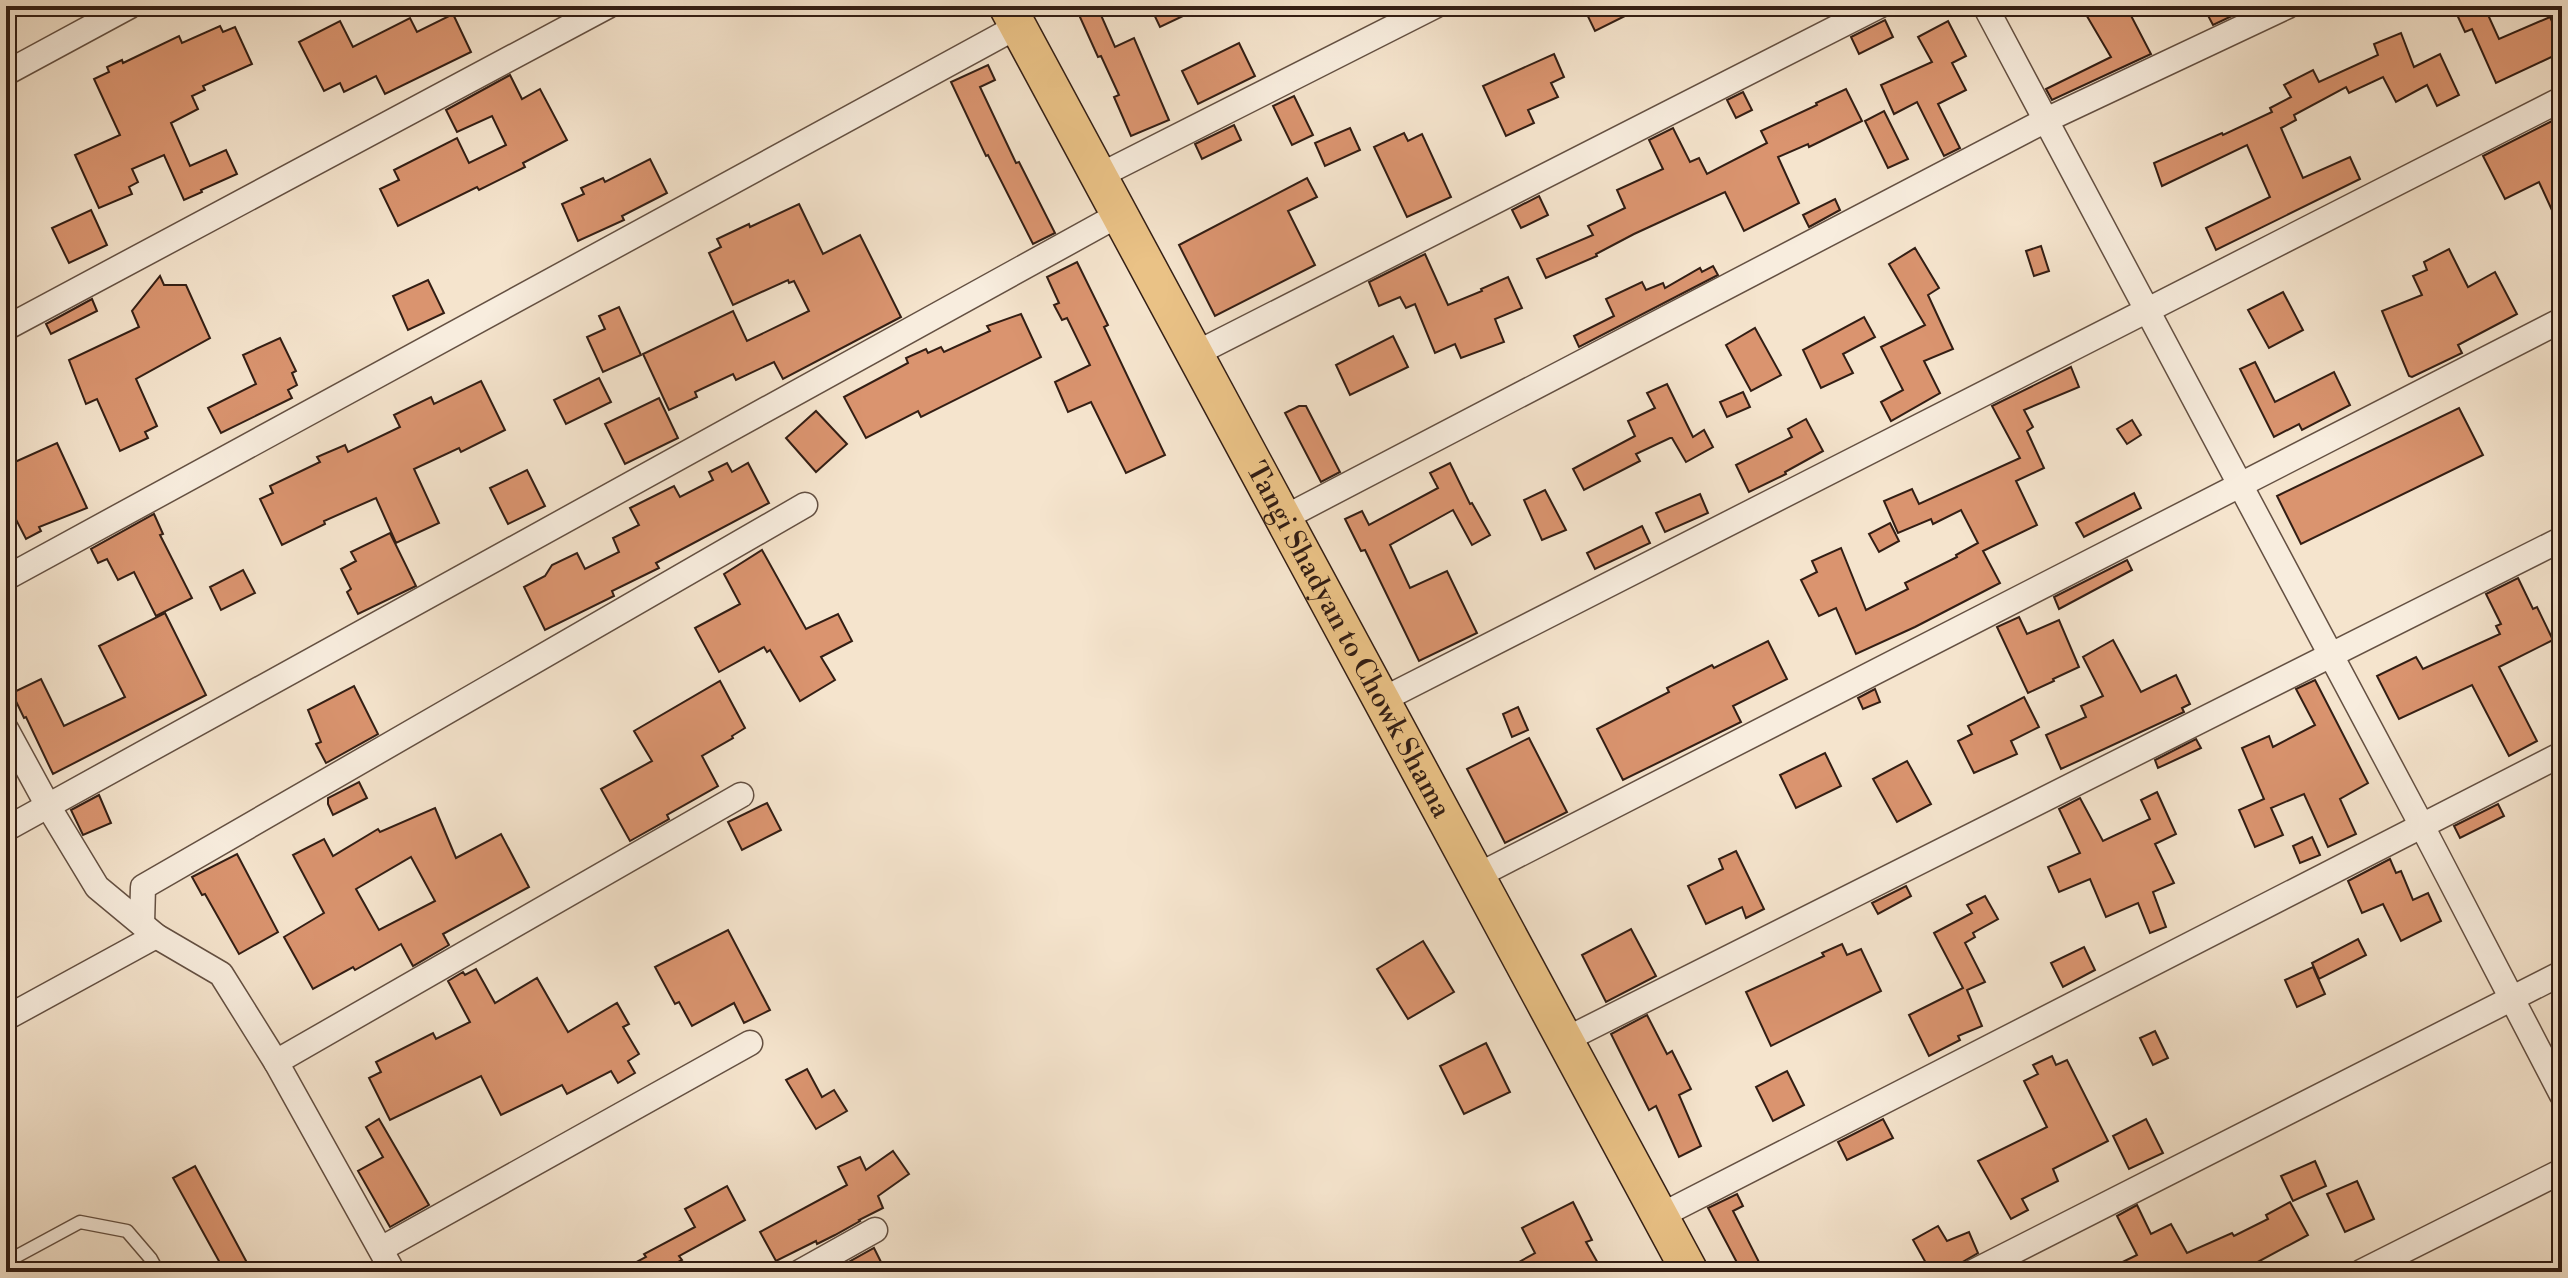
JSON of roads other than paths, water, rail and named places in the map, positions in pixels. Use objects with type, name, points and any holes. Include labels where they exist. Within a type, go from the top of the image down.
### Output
[{"type":"main road","name":"Tangi Shadyan to Chowk Shama","points":[[1013,16],[1688,1271]]},
{"type":"street","points":[[6,73],[130,6]]},
{"type":"street","points":[[6,328],[608,6]]},
{"type":"street","points":[[1099,176],[1435,6]]},
{"type":"street","points":[[1195,354],[1879,6]]},
{"type":"street","points":[[1985,6],[2562,1095]]},
{"type":"street","points":[[1284,518],[2046,120],[2288,6]]},
{"type":"street","points":[[6,578],[1013,16]]},
{"type":"street","points":[[1382,700],[2562,99]]},
{"type":"street","points":[[6,829],[1120,214]]},
{"type":"street","points":[[1477,876],[2562,320]]},
{"type":"street","points":[[149,930],[143,887],[805,505]]},
{"type":"street","points":[[1565,1040],[2562,539]]},
{"type":"street","points":[[6,729],[97,887],[149,930],[221,974],[276,1062],[393,1272]]},
{"type":"street","points":[[1660,1216],[2562,754]]},
{"type":"street","points":[[276,1062],[741,795]]},
{"type":"street","points":[[6,1018],[149,930]]},
{"type":"street","points":[[1973,1272],[2562,973]]},
{"type":"street","points":[[381,1249],[750,1043]]},
{"type":"street","points":[[2361,1272],[2562,1171]]},
{"type":"street","points":[[800,1272],[875,1230]]},
{"type":"lane","points":[[6,1262],[80,1222],[127,1231],[158,1272]]}]
